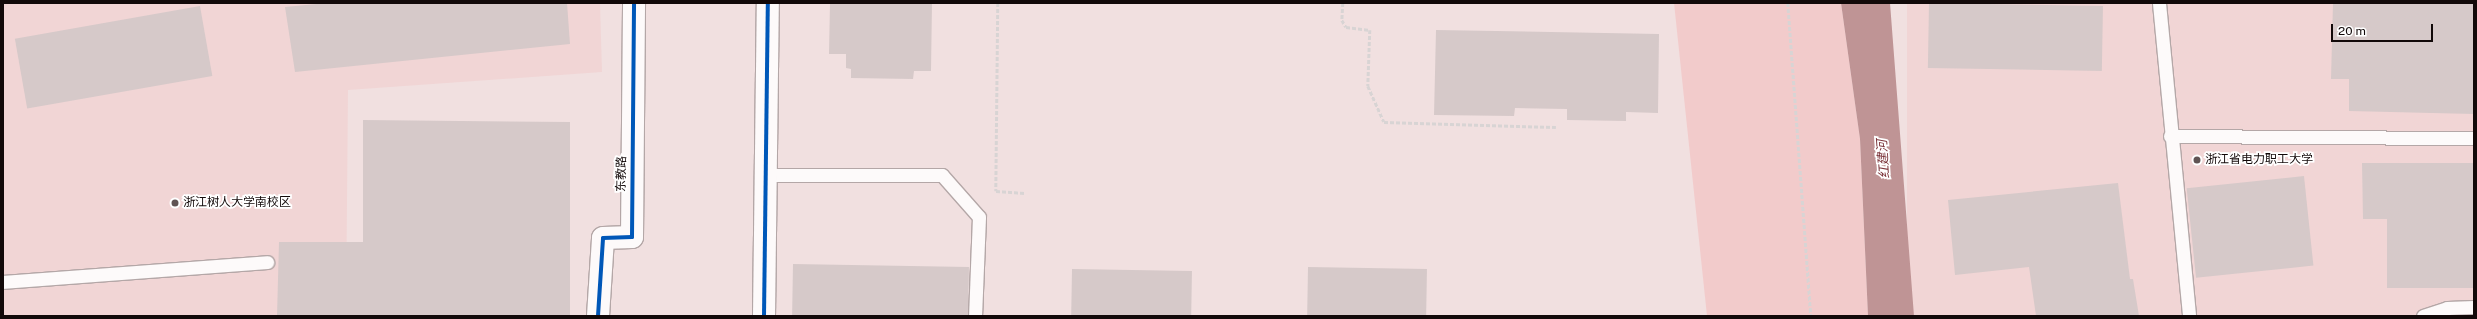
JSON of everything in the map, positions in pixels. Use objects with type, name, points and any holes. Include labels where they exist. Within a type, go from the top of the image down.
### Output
[{"type":"street","name":"东教路","points":[[598,316],[603,238],[632,237],[634,3]]},
{"type":"street","points":[[764,316],[768,3]]},
{"type":"lane","points":[[2159,3],[2170,136],[2189,316]]},
{"type":"lane","points":[[2170,136],[2474,138]]},
{"type":"lane","points":[[766,175],[942,175],[979,217],[975,316]]},
{"type":"lane","points":[[3,282],[267,262]]},
{"type":"lane","points":[[2423,316],[2447,308],[2474,308]]},
{"type":"path","points":[[998,3],[996,192],[1025,193]]},
{"type":"path","points":[[1343,3],[1342,20],[1346,28],[1370,30],[1368,86],[1384,122],[1556,127]]},
{"type":"path","points":[[1788,3],[1811,316]]},
{"type":"shaded area","name":"浙江树人大学南校区","points":[[3,3],[600,3],[602,72],[348,90],[346,316],[3,316]]},
{"type":"shaded area","points":[[1674,3],[1841,3],[1860,139],[1868,316],[1707,316]]},
{"type":"shaded area","name":"浙江省电力职工大学","points":[[1907,3],[2474,3],[2474,316],[1907,316]]},
{"type":"water","name":"红建河","points":[[1841,3],[1890,3],[1914,316],[1868,316],[1860,139]]},
{"type":"building","points":[[327,3],[567,3],[570,44],[295,72],[285,7]]},
{"type":"building","points":[[830,3],[932,3],[931,71],[914,71],[913,79],[851,78],[851,69],[846,68],[846,54],[829,54]]},
{"type":"building","points":[[1929,3],[2103,6],[2102,71],[1928,68]]},
{"type":"building","points":[[2333,3],[2474,3],[2474,114],[2349,111],[2349,79],[2331,79]]},
{"type":"building","points":[[200,6],[212,76],[27,109],[15,39]]},
{"type":"building","points":[[1436,30],[1659,34],[1658,113],[1626,112],[1626,121],[1567,120],[1567,109],[1515,108],[1514,116],[1434,115]]},
{"type":"building","points":[[363,120],[570,122],[570,316],[277,316],[279,242],[363,242]]},
{"type":"building","points":[[2362,163],[2474,163],[2474,288],[2387,288],[2387,219],[2363,219]]},
{"type":"building","points":[[2304,176],[2313,266],[2196,278],[2187,188]]},
{"type":"building","points":[[2118,183],[2130,279],[2133,279],[2139,316],[2036,316],[2029,267],[1955,275],[1948,200]]},
{"type":"building","points":[[793,264],[969,267],[968,316],[792,316]]},
{"type":"building","points":[[1308,267],[1427,269],[1426,316],[1307,316]]},
{"type":"building","points":[[1072,269],[1192,271],[1191,316],[1071,316]]},
{"type":"cycle path","points":[[598,316],[603,238],[632,237],[634,3]]},
{"type":"cycle path","points":[[764,316],[768,3]]},
{"type":"place","name":"浙江省电力职工大学","points":[[2197,160]]},
{"type":"place","name":"浙江树人大学南校区","points":[[175,203]]}]
